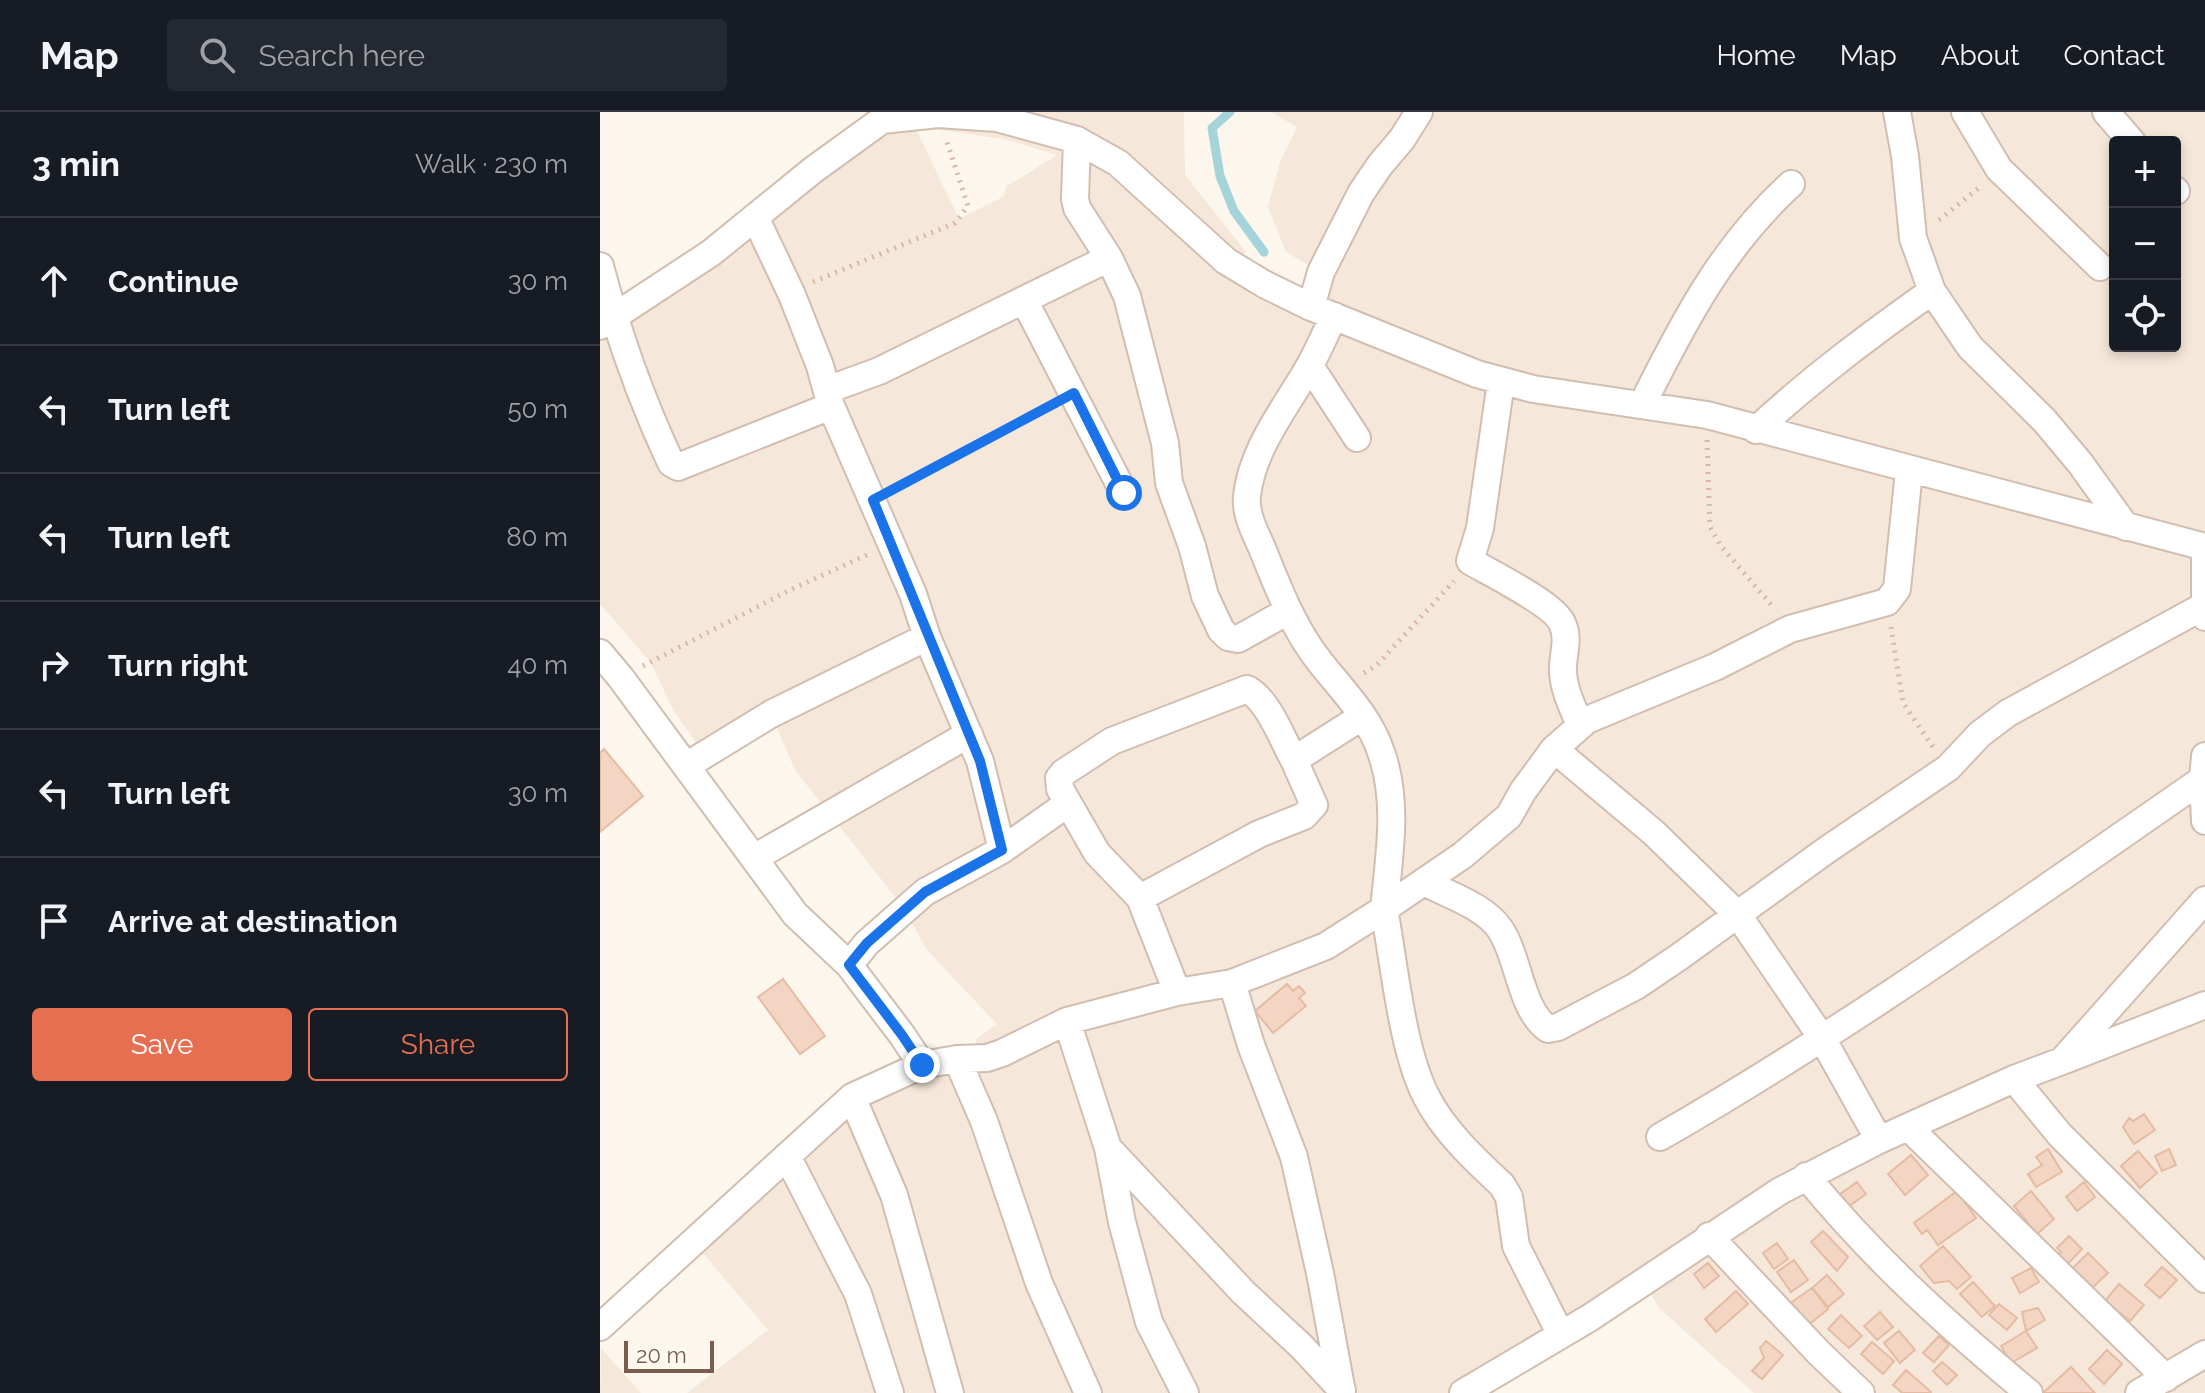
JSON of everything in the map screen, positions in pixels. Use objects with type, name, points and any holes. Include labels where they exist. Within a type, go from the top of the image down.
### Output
[{"type":"street","points":[[1419,112],[1361,193],[1321,272],[1322,311],[1310,366],[1287,400],[1255,464],[1246,497],[1248,514],[1288,611],[1319,661],[1342,685],[1363,716],[1381,750],[1392,810],[1384,909],[1409,1046],[1425,1094],[1443,1124],[1502,1185],[1509,1197],[1516,1246],[1561,1335]]},
{"type":"street","points":[[1965,112],[1999,169],[2100,267]]},
{"type":"street","points":[[2106,112],[2127,136]]},
{"type":"street","points":[[607,322],[711,253],[813,170],[882,120],[929,113],[997,118],[1077,140],[1118,163],[1226,261],[1264,284],[1322,311],[1501,382],[1582,398],[1707,415],[2205,547],[2205,617]]},
{"type":"street","points":[[1901,113],[1913,238],[1932,291],[1970,347],[2044,420],[2126,527]]},
{"type":"street","points":[[1077,140],[1077,208],[1109,258],[1127,296],[1165,443],[1169,483],[1192,546],[1205,596],[1221,630],[1228,637],[1238,639],[1288,611]]},
{"type":"street","points":[[1642,405],[1711,276],[1767,206],[1791,184]]},
{"type":"street","points":[[755,217],[792,295],[829,398],[980,761],[1002,850]]},
{"type":"street","points":[[600,266],[607,322],[671,463],[678,467],[829,398],[1109,258]]},
{"type":"street","points":[[1756,430],[1824,371],[1932,291]]},
{"type":"street","points":[[1024,300],[1124,493]]},
{"type":"street","points":[[1310,366],[1357,438]]},
{"type":"street","points":[[1501,382],[1480,528],[1470,561],[1553,610],[1563,623],[1565,689],[1580,725]]},
{"type":"street","points":[[600,1327],[852,1097],[922,1065],[987,1058],[1067,1021],[1177,992],[1232,983],[1326,946],[1426,883],[1509,816],[1554,749],[1580,725],[1614,707],[1715,667],[1790,629],[1887,602],[1897,589],[1909,471]]},
{"type":"street","points":[[1426,883],[1478,910],[1500,930],[1532,1011],[1540,1024],[1548,1029],[1558,1027],[1636,986],[1738,915],[1828,849],[1948,768],[1980,734],[2008,713],[2204,606]]},
{"type":"street","points":[[686,766],[771,714],[927,637]]},
{"type":"street","points":[[600,653],[795,914],[849,965],[922,1065]]},
{"type":"street","points":[[1140,898],[1259,834],[1309,813],[1314,805],[1294,760],[1251,691],[1240,690],[1112,741],[1059,778],[1067,804],[1097,853],[1140,898],[1177,992]]},
{"type":"street","points":[[1294,760],[1363,716]]},
{"type":"street","points":[[754,858],[969,734]]},
{"type":"street","points":[[1554,749],[1654,833],[1738,915],[1822,1038],[1879,1140]]},
{"type":"street","points":[[2204,768],[2205,821]]},
{"type":"street","points":[[1660,1137],[1754,1083],[1822,1038],[2204,768]]},
{"type":"street","points":[[849,965],[867,943],[925,892],[1002,850],[1067,804]]},
{"type":"street","points":[[2062,1061],[2205,900]]},
{"type":"street","points":[[1232,983],[1251,1045],[1294,1157],[1342,1390]]},
{"type":"street","points":[[1463,1393],[1561,1335],[1709,1236],[1806,1176],[2014,1079],[2205,1005]]},
{"type":"street","points":[[1067,1021],[1108,1148],[1122,1222],[1149,1322],[1185,1393]]},
{"type":"street","points":[[957,1059],[984,1121],[1039,1283],[1088,1393]]},
{"type":"street","points":[[2014,1079],[2060,1135],[2205,1279]]},
{"type":"street","points":[[852,1097],[894,1195],[950,1393]]},
{"type":"street","points":[[1908,1127],[2166,1378]]},
{"type":"street","points":[[1108,1148],[1243,1292],[1301,1346],[1342,1390]]},
{"type":"street","points":[[787,1156],[858,1294],[890,1393]]},
{"type":"street","points":[[1806,1176],[1847,1226],[1902,1284],[2029,1393]]},
{"type":"street","points":[[1709,1236],[1861,1393]]},
{"type":"street","points":[[2139,1393],[2205,1354]]},
{"type":"path","points":[[792,295],[817,280],[955,223],[968,206],[929,113]]},
{"type":"path","points":[[1913,238],[1963,203],[1999,169]]},
{"type":"path","points":[[873,500],[1074,393]]},
{"type":"path","points":[[1707,415],[1710,527],[1720,545],[1790,629]]},
{"type":"path","points":[[621,678],[790,590],[892,544]]},
{"type":"path","points":[[1342,685],[1376,666],[1470,561]]},
{"type":"path","points":[[1887,602],[1903,703],[1948,768]]},
{"type":"shaded area","points":[[934,112],[1184,112],[1185,175],[1246,252],[1222,271],[1306,317],[1321,272],[1286,252],[1268,207],[1280,162],[1297,127],[1271,112],[2205,112],[2205,1393],[1754,1393],[1659,1308],[1645,1285],[1589,1332],[1490,1393],[687,1393],[768,1330],[696,1245],[834,1118],[911,1075],[979,1062],[976,1039],[997,1024],[927,950],[903,907],[795,770],[771,714],[704,754],[673,710],[651,663],[600,604],[600,326],[882,120],[915,127],[959,219],[1003,197],[1007,186],[1057,155],[1004,139],[933,129]]},
{"type":"shaded area","points":[[601,1348],[641,1393],[600,1393]]},
{"type":"building","points":[[604,749],[643,796],[600,832],[600,753]]},
{"type":"building","points":[[783,979],[825,1036],[800,1054],[758,997]]},
{"type":"building","points":[[1287,984],[1293,991],[1299,986],[1305,993],[1299,998],[1306,1006],[1273,1033],[1255,1011]]},
{"type":"building","points":[[2144,1114],[2155,1130],[2134,1144],[2123,1127],[2129,1118],[2133,1121]]},
{"type":"building","points":[[2048,1149],[2062,1172],[2036,1187],[2028,1174],[2042,1165],[2036,1157]]},
{"type":"building","points":[[2169,1149],[2176,1165],[2162,1171],[2155,1156]]},
{"type":"building","points":[[2138,1151],[2157,1173],[2140,1188],[2121,1166]]},
{"type":"building","points":[[1911,1155],[1928,1175],[1905,1195],[1888,1174]]},
{"type":"building","points":[[1857,1182],[1866,1194],[1841,1212],[1832,1200]]},
{"type":"building","points":[[2084,1182],[2095,1197],[2077,1211],[2066,1197]]},
{"type":"building","points":[[1957,1191],[1976,1218],[1938,1245],[1927,1230],[1922,1234],[1914,1223]]},
{"type":"building","points":[[2031,1191],[2054,1219],[2037,1234],[2014,1206]]},
{"type":"building","points":[[1823,1231],[1848,1257],[1837,1271],[1811,1242]]},
{"type":"building","points":[[2069,1236],[2082,1249],[2060,1272],[2051,1263],[2061,1252],[2057,1248]]},
{"type":"building","points":[[1777,1243],[1788,1259],[1774,1269],[1763,1253]]},
{"type":"building","points":[[1943,1246],[1971,1277],[1957,1289],[1949,1281],[1934,1283],[1920,1266]]},
{"type":"building","points":[[2088,1253],[2108,1273],[2091,1289],[2072,1269]]},
{"type":"building","points":[[1794,1260],[1808,1280],[1791,1292],[1777,1272]]},
{"type":"building","points":[[1708,1263],[1719,1276],[1704,1288],[1694,1274]]},
{"type":"building","points":[[2162,1267],[2177,1280],[2160,1298],[2145,1285]]},
{"type":"building","points":[[2031,1268],[2039,1282],[2020,1293],[2012,1278]]},
{"type":"building","points":[[1827,1275],[1844,1294],[1828,1307],[1812,1288]]},
{"type":"building","points":[[1973,1282],[1995,1306],[1982,1317],[1960,1294]]},
{"type":"building","points":[[2119,1284],[2144,1305],[2130,1321],[2105,1301]]},
{"type":"building","points":[[1812,1288],[1828,1309],[1807,1326],[1789,1304]]},
{"type":"building","points":[[1736,1291],[1748,1304],[1716,1332],[1705,1319]]},
{"type":"building","points":[[1999,1304],[2017,1318],[2007,1330],[1989,1315]]},
{"type":"building","points":[[2038,1308],[2045,1320],[2026,1331],[2022,1312]]},
{"type":"building","points":[[1880,1312],[1893,1327],[1877,1340],[1864,1326]]},
{"type":"building","points":[[1841,1315],[1862,1336],[1849,1348],[1828,1329]]},
{"type":"building","points":[[1899,1331],[1915,1350],[1900,1363],[1884,1343]]},
{"type":"building","points":[[2026,1331],[2037,1348],[2011,1363],[2001,1346]]},
{"type":"building","points":[[1939,1336],[1949,1345],[1934,1362],[1923,1353]]},
{"type":"building","points":[[1766,1341],[1783,1355],[1762,1379],[1752,1371],[1764,1358],[1760,1348]]},
{"type":"building","points":[[1872,1342],[1894,1361],[1883,1374],[1861,1354]]},
{"type":"building","points":[[2107,1350],[2122,1364],[2104,1384],[2089,1369]]},
{"type":"building","points":[[1942,1362],[1957,1375],[1947,1385],[1933,1371]]},
{"type":"building","points":[[2071,1367],[2095,1393],[2043,1393]]},
{"type":"building","points":[[1906,1370],[1931,1392],[1902,1393],[1893,1385]]},
{"type":"waterway","points":[[1230,112],[1212,128],[1220,176],[1234,211],[1264,252]]},
{"type":"route","points":[[922,1065],[849,965],[867,943],[925,892],[1002,850],[980,761],[873,500],[1074,393],[1124,493]]}]
